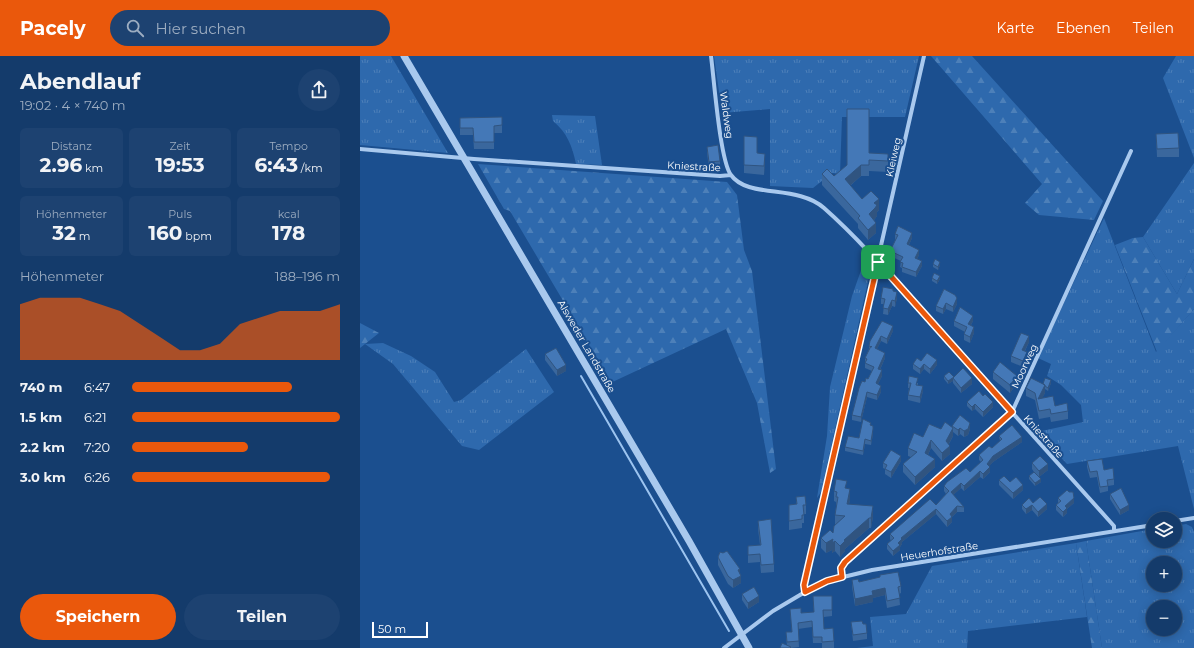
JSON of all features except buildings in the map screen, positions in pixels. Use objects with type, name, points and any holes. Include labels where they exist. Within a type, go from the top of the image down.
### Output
[{"type":"street","name":"Alsweder Landstraße","points":[[404,56],[689,541],[749,648]]},
{"type":"street","name":"Waldweg","points":[[711,56],[724,156],[730,175]]},
{"type":"street","name":"Kleiweg","points":[[805,592],[804,585],[924,56]]},
{"type":"street","name":"Kniestraße","points":[[360,149],[712,176],[730,175],[738,182],[752,189],[789,193],[813,200],[878,262],[1114,526],[1114,531]]},
{"type":"street","name":"Moorweg","points":[[842,577],[841,568],[845,562],[1012,412],[1131,151]]},
{"type":"street","points":[[1182,520],[1194,518]]},
{"type":"street","name":"Heuerhofstraße","points":[[724,648],[777,608],[827,581],[872,570],[1146,526]]},
{"type":"green space","points":[[360,56],[391,56],[448,153],[360,145]]},
{"type":"green space","points":[[714,56],[919,56],[905,117],[842,117],[840,174],[832,173],[813,188],[770,186],[770,109],[722,113]]},
{"type":"green space","points":[[931,56],[972,56],[1103,201],[1094,220],[1039,215],[1025,203],[1042,184]]},
{"type":"green space","points":[[1176,56],[1194,56],[1194,158],[1163,78]]},
{"type":"green space","points":[[552,115],[595,116],[602,165],[576,164],[573,151],[568,140],[562,130],[553,121]]},
{"type":"green space","points":[[1194,163],[1194,259],[1177,294],[1143,237]]},
{"type":"green space","points":[[478,164],[727,182],[737,195],[744,250],[752,271],[776,469],[770,473],[757,403],[726,329],[606,385],[604,370],[510,211],[504,209]]},
{"type":"green space","points":[[1104,218],[1156,352],[1194,309],[1194,509],[1178,446],[1067,464],[1037,432],[1083,422],[1081,405],[1061,385],[1047,376],[1051,364],[1038,358]]},
{"type":"green space","points":[[1143,237],[1177,294],[1194,259],[1194,309],[1157,352],[1115,245],[1133,238]]},
{"type":"green space","points":[[865,259],[871,268],[821,492],[817,498],[827,436],[830,387],[852,296]]},
{"type":"green space","points":[[360,323],[379,333],[360,348]]},
{"type":"green space","points":[[383,343],[411,356],[435,372],[454,402],[461,400],[526,349],[554,392],[479,450],[462,446],[393,364],[365,344]]},
{"type":"green space","points":[[1186,524],[1192,527],[1194,532],[1194,648],[1102,648],[1086,541],[1146,530],[1146,548],[1182,548],[1182,525]]},
{"type":"green space","points":[[1086,541],[1102,648],[1092,648],[1076,543]]},
{"type":"green space","points":[[1076,543],[1087,617],[968,631],[967,648],[857,648],[873,646],[870,617],[906,614],[932,566]]},
{"type":"waterway","points":[[581,376],[729,631]]},
{"type":"route","points":[[878,262],[1012,412],[845,562],[841,568],[842,577],[827,581],[805,592],[804,585],[878,262]]}]
